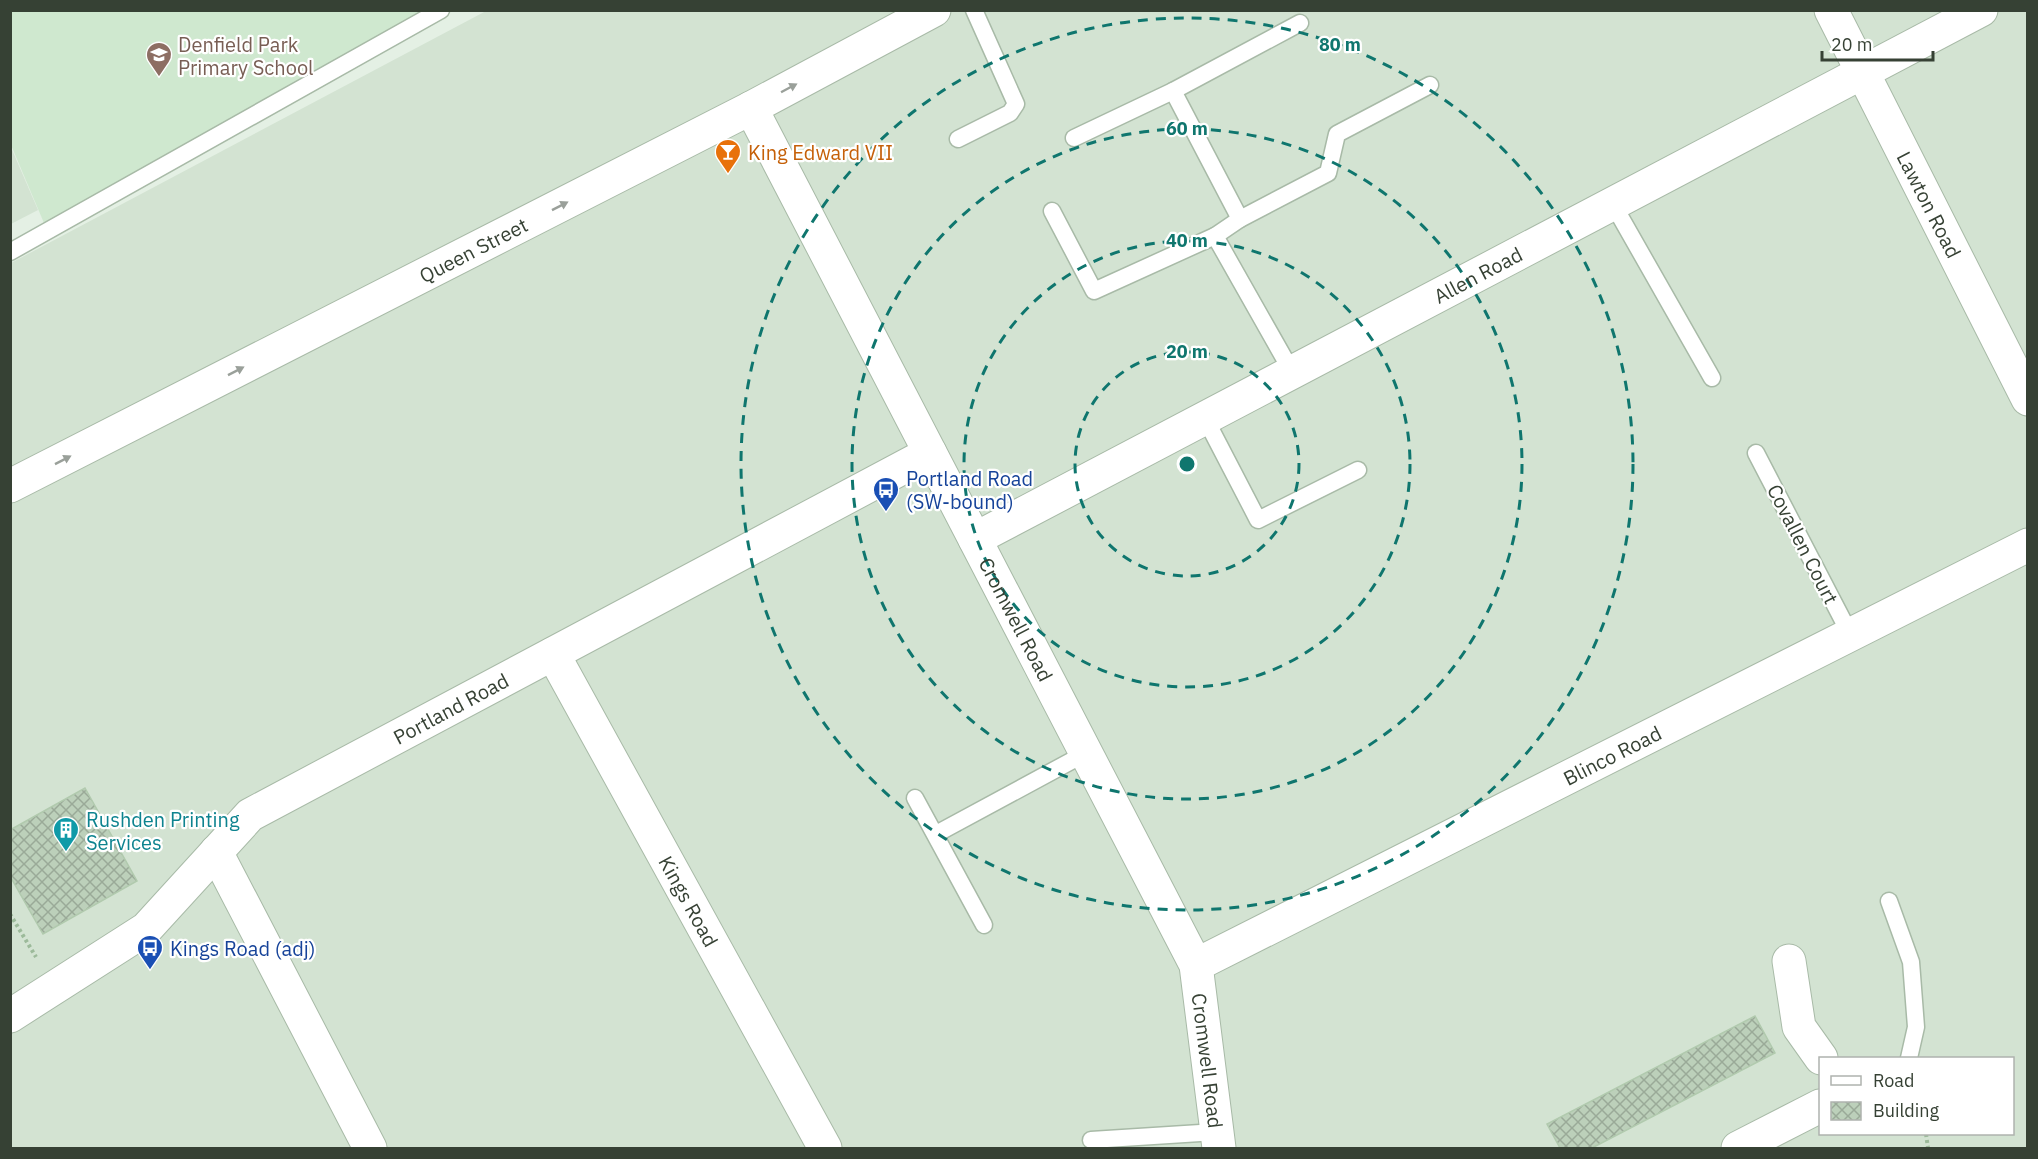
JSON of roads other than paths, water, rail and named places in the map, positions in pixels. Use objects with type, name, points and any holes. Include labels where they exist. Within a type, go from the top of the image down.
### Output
[{"type":"street","name":"Queen Street","points":[[10,486],[751,108],[934,10]]},
{"type":"street","name":"Lawton Road","points":[[1831,10],[2028,399]]},
{"type":"street","name":"Allen Road","points":[[975,539],[1981,10]]},
{"type":"street","name":"Cromwell Road","points":[[751,108],[1196,965],[1218,1140]]},
{"type":"street","name":"Portland Road","points":[[10,1016],[147,928],[250,815],[930,453]]},
{"type":"street","name":"Blinco Road","points":[[1196,965],[2028,545]]},
{"type":"street","name":"Kings Road","points":[[553,654],[825,1149]]},
{"type":"street","points":[[216,852],[370,1149]]},
{"type":"street","points":[[1789,962],[1799,1027],[1820,1057]]},
{"type":"street","points":[[1738,1149],[1819,1107]]},
{"type":"lane","points":[[10,252],[441,10]]},
{"type":"lane","points":[[958,139],[1010,113],[1016,105],[974,10]]},
{"type":"lane","points":[[1074,138],[1173,92],[1299,23]]},
{"type":"lane","points":[[1052,211],[1094,291],[1215,236],[1240,219],[1328,173],[1337,134],[1430,85]]},
{"type":"lane","points":[[1173,92],[1240,219]]},
{"type":"lane","points":[[1613,204],[1712,378]]},
{"type":"lane","points":[[1215,236],[1292,372]]},
{"type":"lane","points":[[1205,418],[1258,520],[1358,470]]},
{"type":"lane","name":"Covallen Court","points":[[1756,453],[1850,634]]},
{"type":"lane","points":[[936,834],[1086,753]]},
{"type":"lane","points":[[915,798],[984,925]]},
{"type":"lane","points":[[1889,901],[1911,962],[1916,1027],[1909,1057]]},
{"type":"lane","points":[[1091,1140],[1218,1140]]},
{"type":"place","name":"Denfield Park Primary School","points":[[159,78]]},
{"type":"place","name":"King Edward VII","points":[[728,175]]},
{"type":"place","name":"Portland Road (SW-bound)","points":[[886,513]]},
{"type":"place","name":"Rushden Printing Services","points":[[66,853]]},
{"type":"place","name":"Kings Road (adj)","points":[[150,971]]}]
